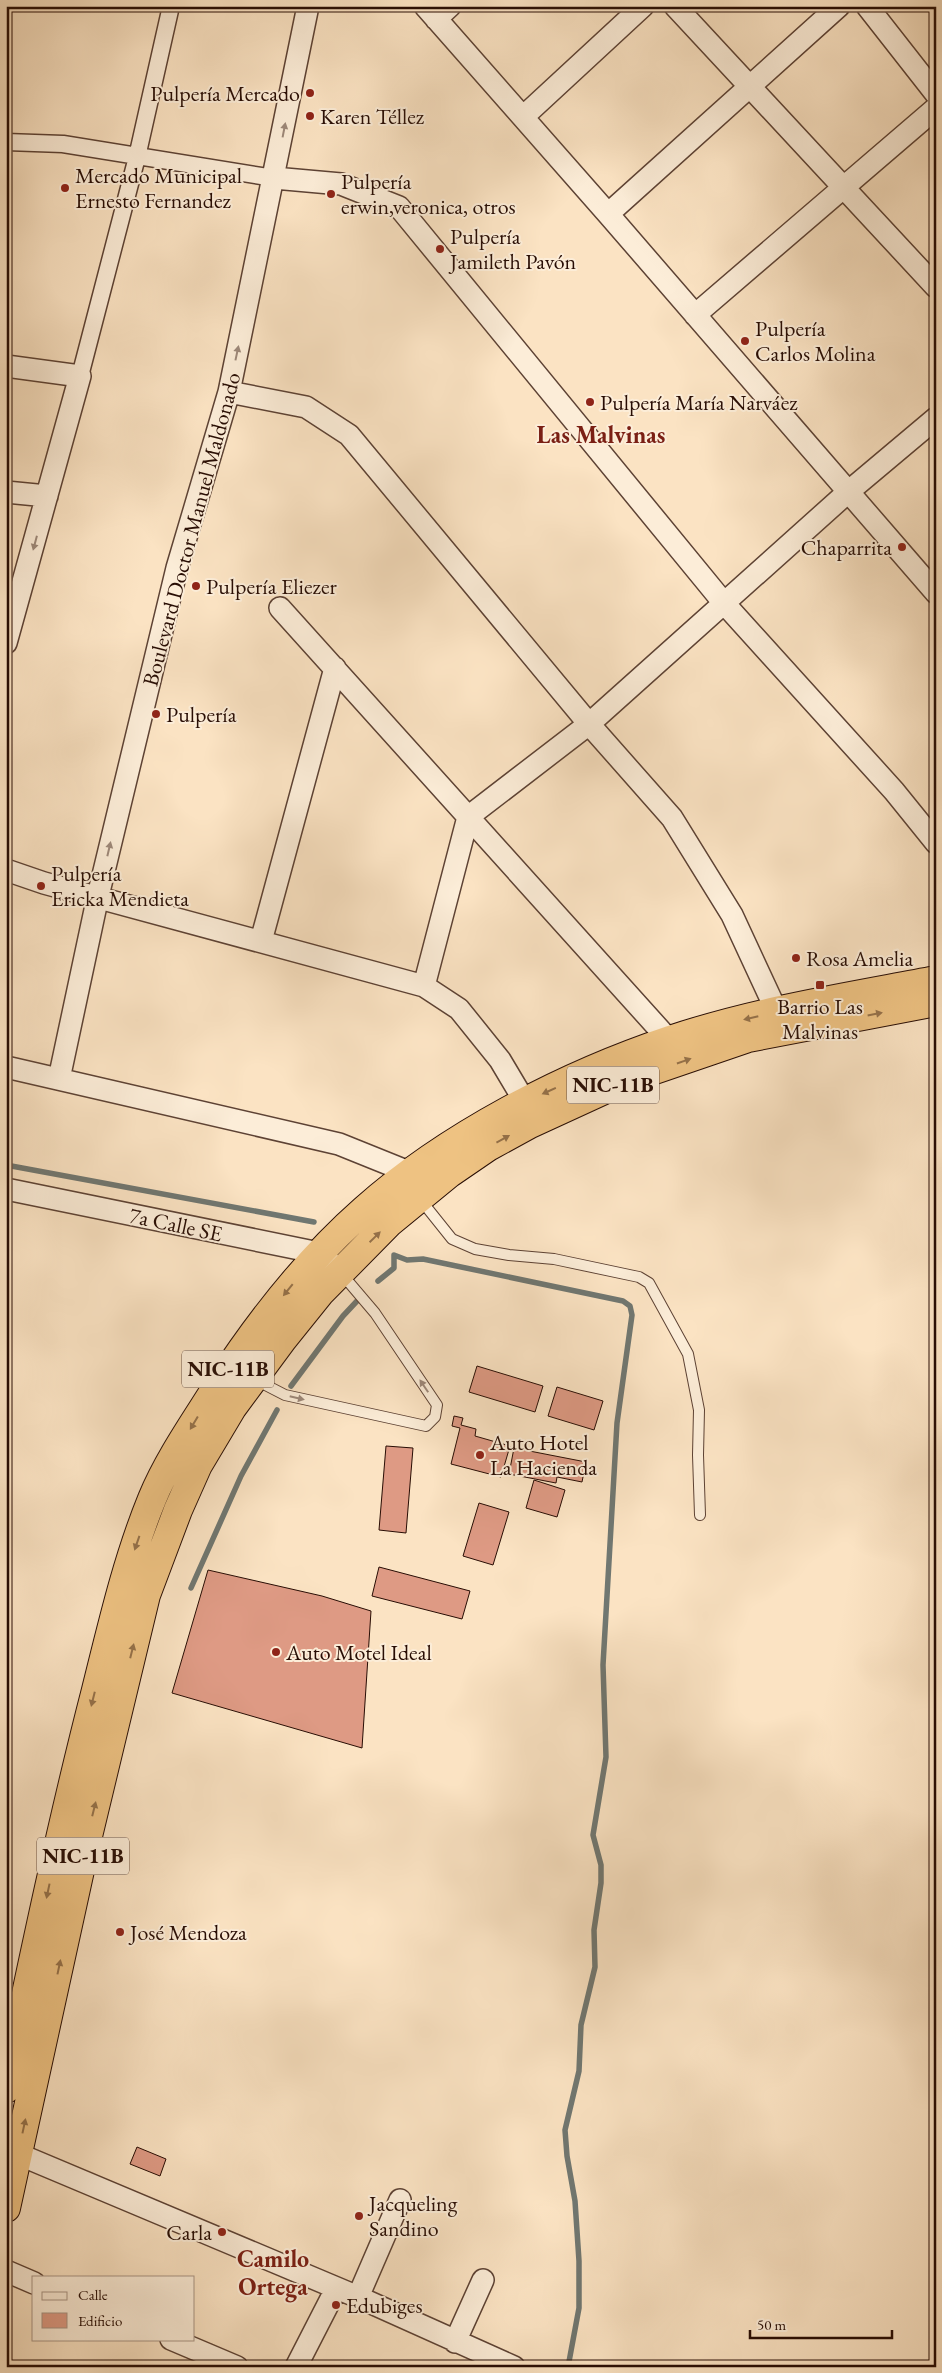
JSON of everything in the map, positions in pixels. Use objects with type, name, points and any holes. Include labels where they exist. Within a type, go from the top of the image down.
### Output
[{"type":"highway","name":"NIC-11B","points":[[6,2089],[66,1806],[116,1609],[153,1497],[194,1422],[243,1346],[319,1253],[365,1209],[411,1173],[479,1127],[525,1102],[669,1040],[728,1023],[936,980]]},
{"type":"highway","name":"NIC-11B","points":[[6,2208],[82,1861],[146,1595],[178,1510],[198,1465],[253,1379],[320,1293],[340,1271],[389,1223],[450,1173],[488,1147],[594,1093],[628,1079],[748,1038],[936,1002]]},
{"type":"street","points":[[6,643],[48,496],[137,157],[171,6]]},
{"type":"street","name":"Boulevard Doctor Manuel Maldonado","points":[[58,1079],[98,896],[177,568],[229,392],[308,6]]},
{"type":"street","points":[[523,117],[643,6]]},
{"type":"street","points":[[675,6],[936,287]]},
{"type":"street","points":[[608,214],[839,6]]},
{"type":"street","points":[[867,6],[936,94]]},
{"type":"street","points":[[437,10],[523,117],[936,593]]},
{"type":"street","points":[[695,315],[936,108]]},
{"type":"street","points":[[6,142],[64,144],[274,178],[341,184],[399,207],[723,602],[894,791],[936,842]]},
{"type":"street","points":[[6,366],[80,376]]},
{"type":"street","points":[[229,392],[306,407],[349,436],[589,724],[672,818],[732,915],[777,1012]]},
{"type":"street","points":[[424,986],[468,817],[589,724],[723,602],[848,492],[936,418]]},
{"type":"street","points":[[6,492],[48,496]]},
{"type":"street","points":[[280,608],[669,1040]]},
{"type":"street","points":[[261,941],[335,668]]},
{"type":"street","points":[[6,870],[44,883],[98,896],[424,986],[459,1010],[500,1060],[525,1102]]},
{"type":"street","points":[[6,1066],[339,1144],[411,1173]]},
{"type":"street","name":"7a Calle SE","points":[[6,1189],[319,1253],[340,1271]]},
{"type":"street","points":[[18,2154],[358,2297],[514,2367]]},
{"type":"street","points":[[358,2297],[400,2200]]},
{"type":"street","points":[[6,2271],[32,2281]]},
{"type":"street","points":[[455,2342],[483,2280]]},
{"type":"street","points":[[296,2367],[336,2289]]},
{"type":"street","points":[[173,2340],[237,2367]]},
{"type":"lane","points":[[419,1198],[452,1238],[475,1249],[509,1255],[554,1259],[640,1277],[649,1283],[688,1354],[699,1410],[700,1515]]},
{"type":"lane","points":[[253,1379],[285,1395],[426,1426],[431,1422],[437,1405],[376,1313],[340,1271]]},
{"type":"building","points":[[477,1366],[543,1386],[535,1412],[469,1392]]},
{"type":"building","points":[[557,1387],[603,1401],[594,1430],[548,1416]]},
{"type":"building","name":"Auto Hotel La Hacienda","points":[[454,1416],[463,1418],[461,1425],[476,1429],[475,1436],[510,1446],[501,1477],[451,1464],[460,1428],[452,1426]]},
{"type":"building","points":[[386,1446],[413,1448],[406,1533],[379,1530]]},
{"type":"building","points":[[514,1448],[586,1462],[582,1482],[557,1477],[556,1483],[509,1474]]},
{"type":"building","points":[[534,1480],[565,1490],[557,1517],[526,1508]]},
{"type":"building","points":[[479,1503],[509,1512],[493,1565],[463,1556]]},
{"type":"building","points":[[379,1567],[470,1591],[462,1619],[372,1596]]},
{"type":"building","name":"Auto Motel Ideal","points":[[208,1570],[322,1596],[371,1611],[362,1748],[172,1693]]},
{"type":"building","points":[[137,2147],[166,2159],[160,2176],[130,2164]]},
{"type":"waterway","points":[[6,1165],[314,1222]]},
{"type":"waterway","points":[[378,1281],[394,1268],[394,1255],[407,1260],[423,1259],[623,1301],[630,1306],[632,1315],[617,1423],[603,1665],[606,1757],[593,1835],[601,1865],[601,1883],[594,1930],[595,1967],[581,2025],[579,2071],[565,2130],[567,2156],[575,2201],[579,2261],[579,2308],[568,2367]]},
{"type":"waterway","points":[[291,1386],[343,1316],[357,1301]]},
{"type":"waterway","points":[[191,1588],[241,1476],[277,1410]]},
{"type":"place","name":"Pulpería Mercado","points":[[310,93]]},
{"type":"place","name":"Karen Téllez","points":[[310,116]]},
{"type":"place","name":"Mercado Municipal Ernesto Fernandez","points":[[65,188]]},
{"type":"place","name":"Pulpería erwin,veronica, otros","points":[[331,194]]},
{"type":"place","name":"Pulpería Jamileth Pavón","points":[[440,249]]},
{"type":"place","name":"Pulpería Carlos Molina","points":[[745,341]]},
{"type":"place","name":"Pulpería María Narváez","points":[[590,402]]},
{"type":"place","name":"Chaparrita","points":[[902,547]]},
{"type":"place","name":"Pulpería Eliezer","points":[[196,586]]},
{"type":"place","name":"Pulpería","points":[[156,714]]},
{"type":"place","name":"Pulpería Ericka Mendieta","points":[[41,886]]},
{"type":"place","name":"Rosa Amelia","points":[[796,958]]},
{"type":"place","name":"Barrio Las Malvinas","points":[[820,985]]},
{"type":"place","name":"Auto Hotel La Hacienda","points":[[480,1455]]},
{"type":"place","name":"Auto Motel Ideal","points":[[276,1652]]},
{"type":"place","name":"José Mendoza","points":[[120,1932]]},
{"type":"place","name":"Jacqueling Sandino","points":[[359,2216]]},
{"type":"place","name":"Carla","points":[[222,2232]]},
{"type":"place","name":"Edubiges","points":[[336,2305]]},
{"type":"district","name":"Las Malvinas","points":[[601,435]]},
{"type":"district","name":"Camilo Ortega","points":[[273,2273]]}]
